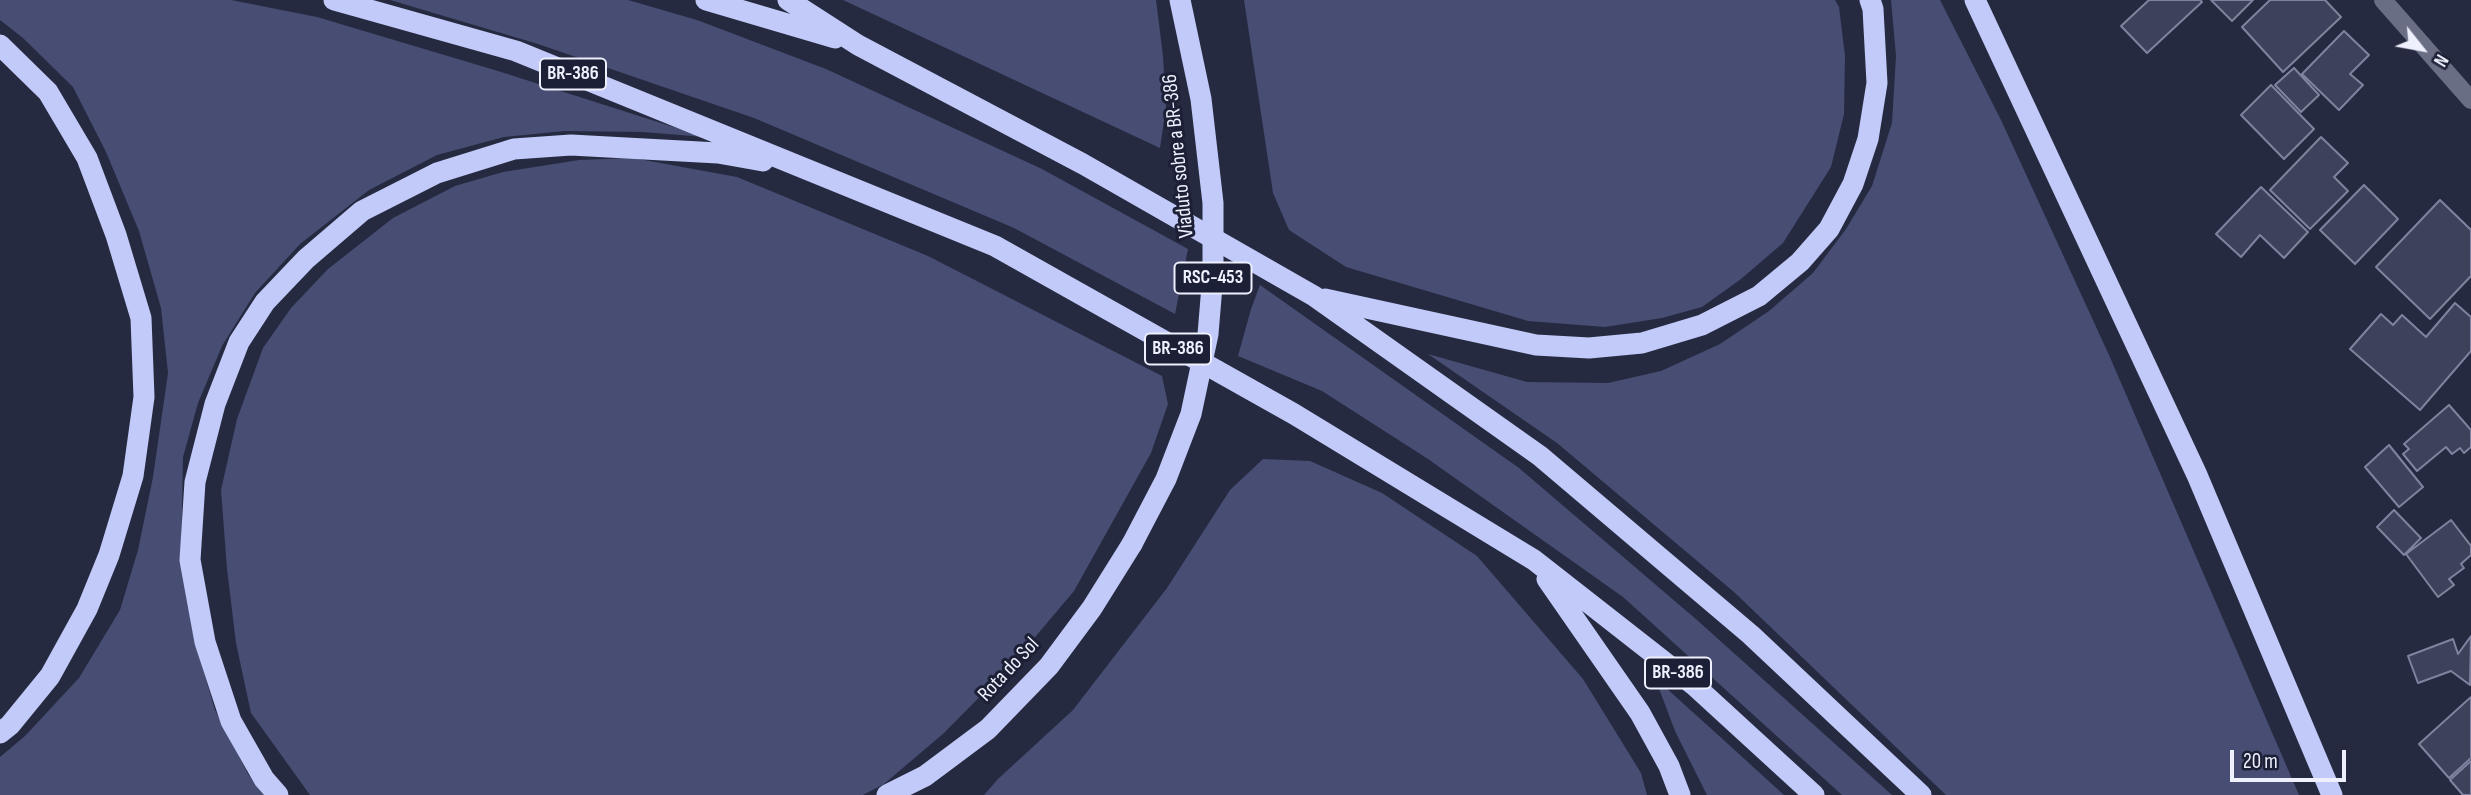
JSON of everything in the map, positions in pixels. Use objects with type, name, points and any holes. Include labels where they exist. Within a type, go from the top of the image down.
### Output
[{"type":"highway","name":"BR-386","points":[[334,0],[516,51],[995,246],[1294,414],[1534,561],[1695,686],[1814,795]]},
{"type":"highway","points":[[706,0],[858,45]]},
{"type":"highway","points":[[788,0],[858,45],[1083,164],[1314,296],[1541,456],[1751,635],[1921,795]]},
{"type":"highway","name":"Viaduto sobre a BR-386","points":[[1132,544],[1166,479],[1191,414],[1208,334],[1212,286],[1213,204],[1200,99],[1180,0]]},
{"type":"highway","points":[[1314,296],[1536,345],[1589,348],[1642,343],[1703,325],[1759,296],[1800,262],[1829,229],[1853,184],[1868,139],[1877,83],[1873,9],[1870,0]]},
{"type":"highway","points":[[1975,0],[2197,475],[2332,795]]},
{"type":"highway","points":[[0,45],[48,92],[87,158],[116,235],[141,318],[144,397],[132,476],[109,555],[87,609],[50,676],[10,725],[0,733]]},
{"type":"highway","points":[[278,795],[264,779],[231,722],[205,642],[190,560],[195,482],[215,404],[239,342],[265,302],[306,259],[362,211],[437,173],[514,149],[571,145],[718,153],[806,168]]},
{"type":"highway","name":"Rota do Sol","points":[[887,795],[925,776],[988,729],[1049,666],[1092,608],[1132,544]]},
{"type":"highway","points":[[1534,561],[1640,713],[1669,766],[1680,795]]},
{"type":"highway","points":[[915,795],[925,776]]},
{"type":"street","points":[[2383,0],[2471,100]]},
{"type":"shaded area","points":[[0,0],[231,0],[317,17],[705,137],[642,132],[565,131],[504,137],[437,155],[369,190],[300,244],[255,293],[222,346],[198,403],[183,457],[181,564],[194,639],[215,710],[248,774],[264,795],[0,795],[0,757],[25,736],[79,678],[120,610],[138,550],[153,477],[168,373],[161,308],[139,231],[106,152],[73,87],[23,38],[0,20]]},
{"type":"shaded area","points":[[390,0],[628,0],[697,20],[826,69],[1042,169],[1188,249],[1175,314],[1014,228],[754,118],[538,44]]},
{"type":"shaded area","points":[[843,0],[1156,0],[1166,107],[1160,148]]},
{"type":"shaded area","points":[[1244,0],[1835,0],[1839,7],[1845,56],[1844,114],[1831,167],[1783,243],[1741,279],[1702,307],[1662,318],[1605,327],[1528,321],[1346,267],[1289,230],[1273,193]]},
{"type":"shaded area","points":[[1891,0],[1940,0],[2001,120],[2109,355],[2299,795],[1946,795],[1734,592],[1557,443],[1428,354],[1527,382],[1608,383],[1661,371],[1720,344],[1769,311],[1813,273],[1846,229],[1872,186],[1892,123],[1896,56]]},
{"type":"shaded area","points":[[633,158],[737,177],[928,256],[1162,376],[1168,404],[1151,453],[1074,591],[1014,662],[944,733],[884,784],[863,795],[310,795],[251,713],[236,643],[227,569],[221,490],[237,419],[263,348],[291,308],[328,269],[393,218],[455,186],[503,172],[579,160]]},
{"type":"shaded area","points":[[1260,285],[1519,468],[1697,620],[1892,795],[1842,795],[1623,597],[1428,459],[1322,391],[1238,356]]},
{"type":"shaded area","points":[[1263,459],[1310,461],[1382,493],[1477,556],[1583,679],[1641,773],[1647,795],[984,795],[1073,710],[1167,588],[1230,490]]},
{"type":"shaded area","points":[[1655,678],[1784,795],[1707,795],[1675,731]]},
{"type":"building","points":[[2149,0],[2202,2],[2147,53],[2121,26]]},
{"type":"building","points":[[2211,0],[2253,0],[2232,21]]},
{"type":"building","points":[[2270,0],[2325,0],[2341,17],[2283,72],[2242,27]]},
{"type":"building","points":[[2344,31],[2369,55],[2350,74],[2363,85],[2339,110],[2302,74]]},
{"type":"building","points":[[2294,68],[2319,95],[2301,112],[2275,85]]},
{"type":"building","points":[[2271,85],[2314,129],[2284,159],[2241,115]]},
{"type":"building","points":[[2321,137],[2348,163],[2334,177],[2348,191],[2310,229],[2270,190]]},
{"type":"building","points":[[2364,185],[2398,219],[2355,264],[2320,230]]},
{"type":"building","points":[[2261,187],[2308,232],[2284,258],[2260,235],[2241,257],[2216,234]]},
{"type":"building","points":[[2440,200],[2471,230],[2471,276],[2430,319],[2376,267]]},
{"type":"building","points":[[2455,303],[2471,317],[2471,351],[2420,410],[2350,349],[2381,314],[2393,325],[2402,315],[2426,337]]},
{"type":"building","points":[[2449,405],[2471,430],[2471,447],[2464,453],[2460,448],[2452,454],[2446,447],[2417,471],[2403,454],[2409,449],[2404,444]]},
{"type":"building","points":[[2389,445],[2423,487],[2399,507],[2365,467]]},
{"type":"building","points":[[2394,510],[2421,538],[2404,555],[2377,527]]},
{"type":"building","points":[[2451,520],[2471,546],[2471,555],[2461,564],[2464,568],[2449,579],[2454,585],[2438,597],[2406,554]]},
{"type":"building","points":[[2471,636],[2470,685],[2451,671],[2418,683],[2408,656],[2453,639],[2458,654]]},
{"type":"building","points":[[2471,697],[2471,758],[2449,778],[2419,744]]},
{"type":"building","points":[[2471,761],[2471,795],[2463,795],[2450,780]]}]
